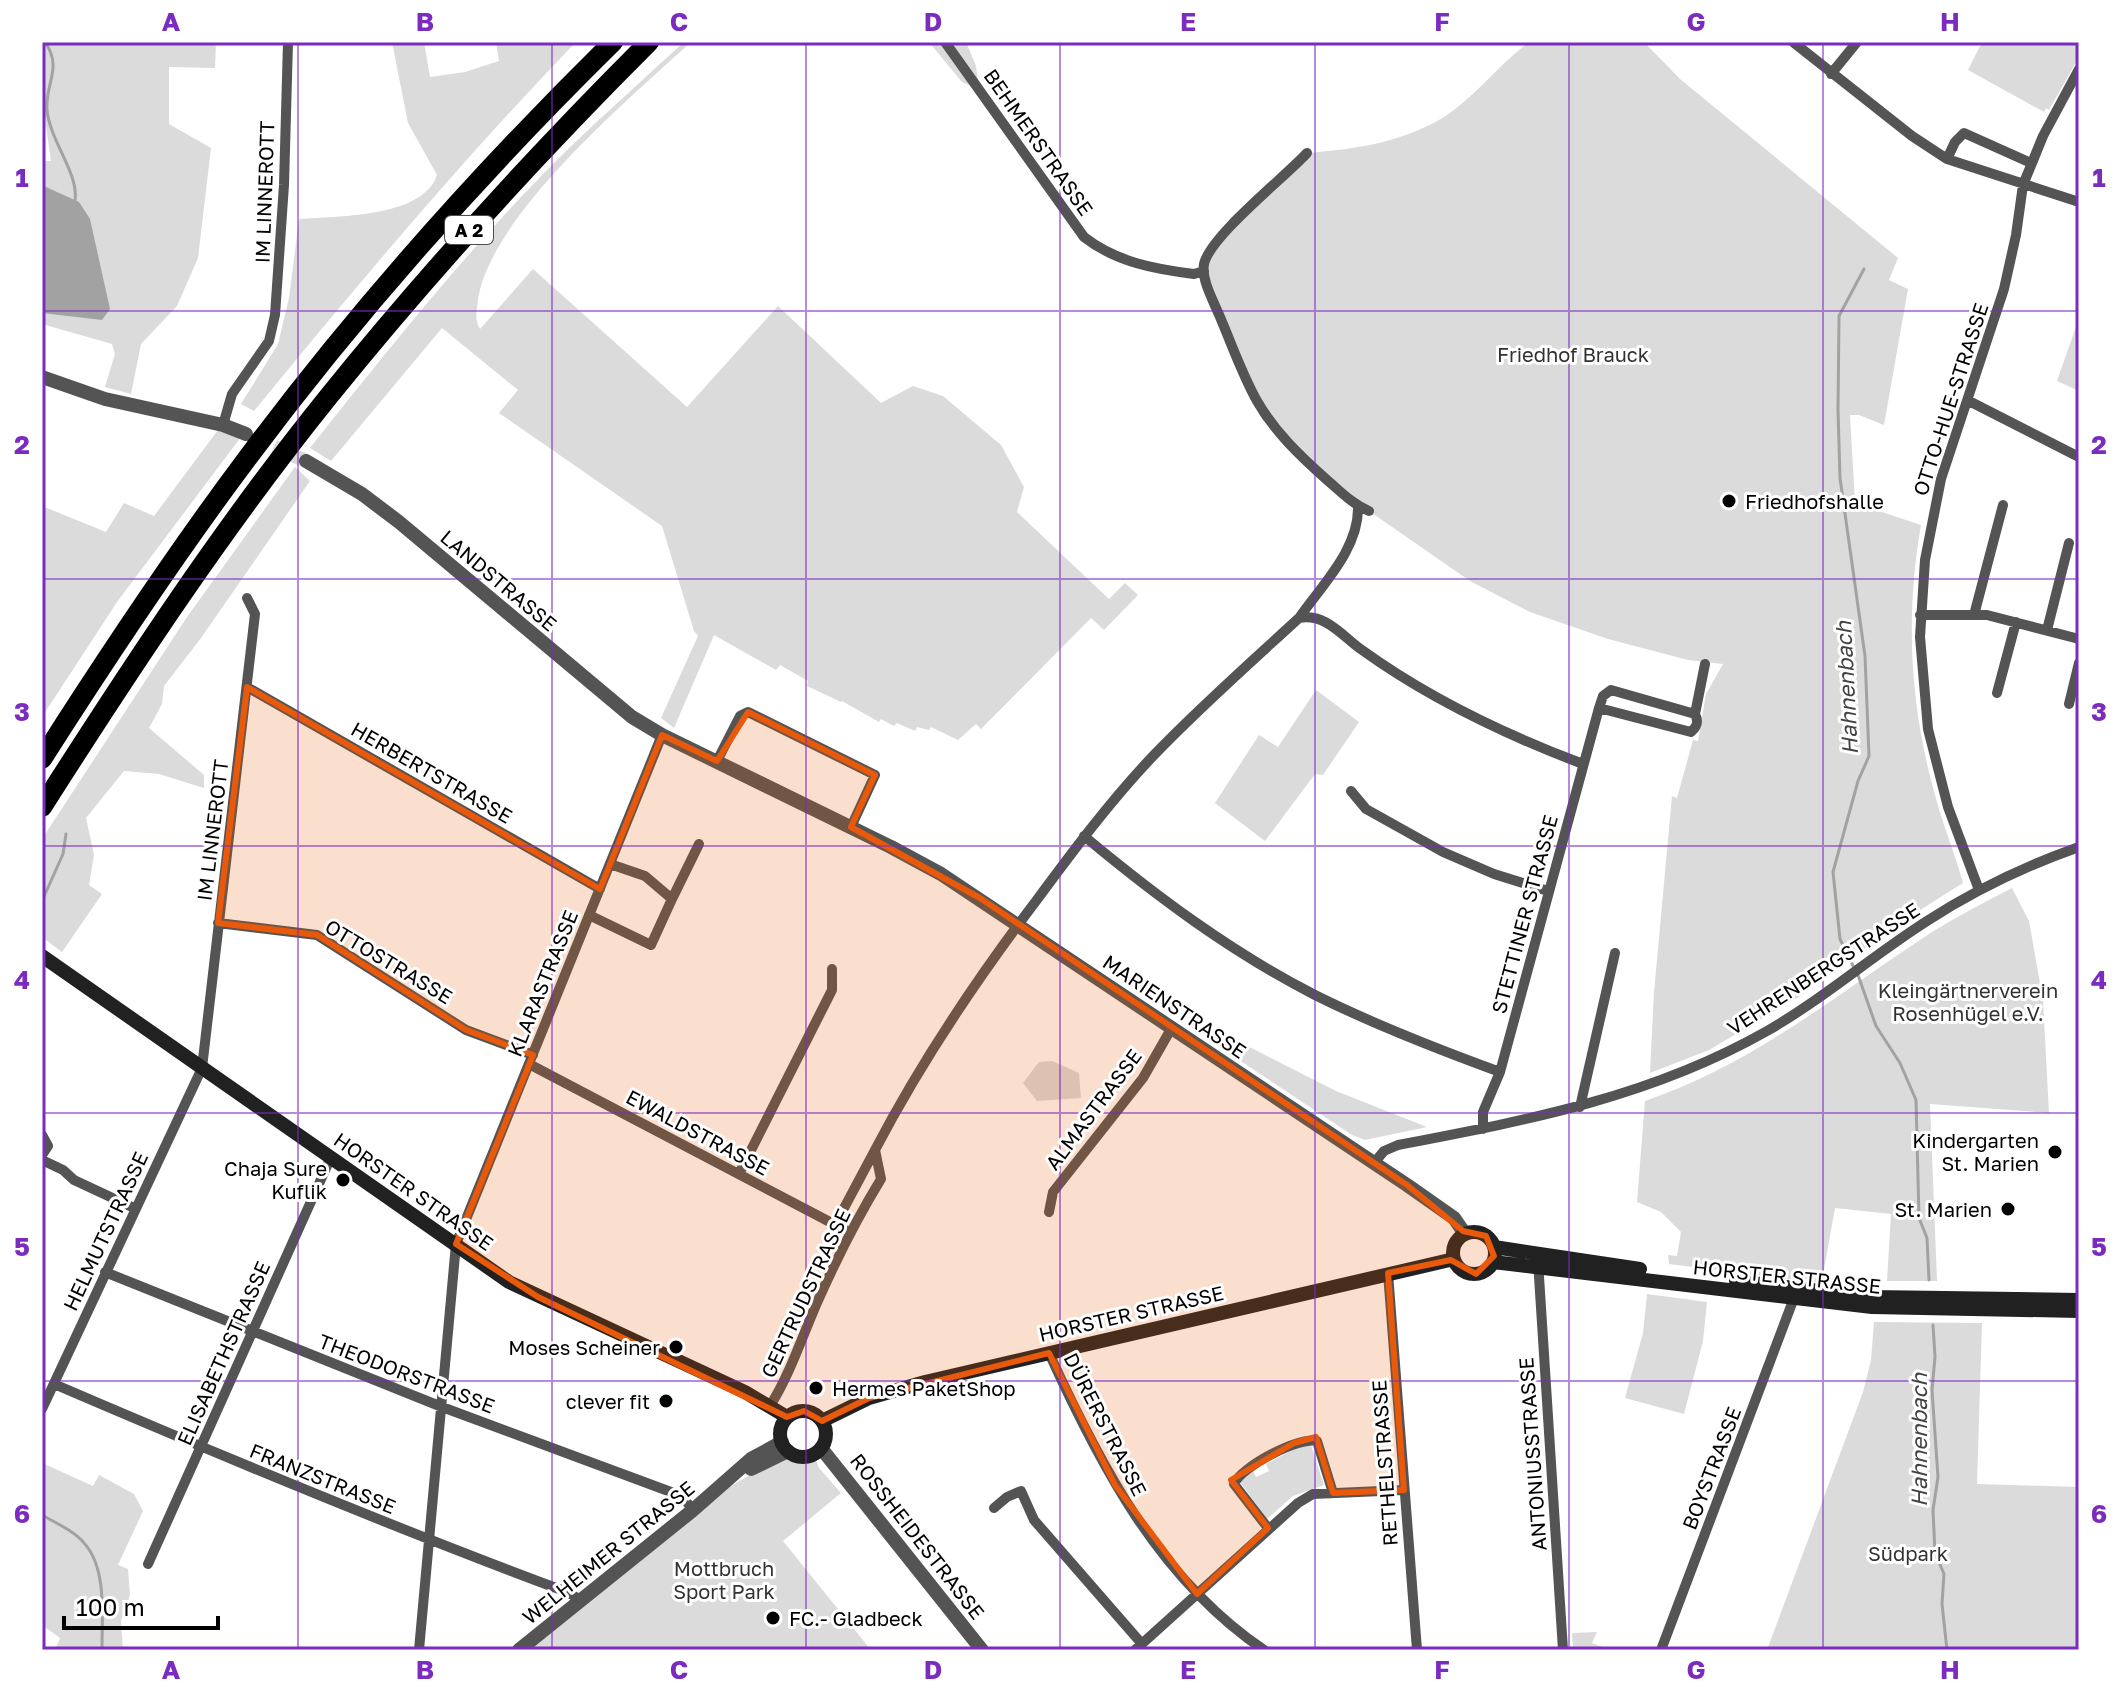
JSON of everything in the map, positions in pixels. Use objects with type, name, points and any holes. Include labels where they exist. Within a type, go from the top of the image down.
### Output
[{"type":"highway","name":"A 2","points":[[42,759],[103,663],[199,525],[310,377],[414,252],[539,115],[613,42]]},
{"type":"highway","name":"A 2","points":[[42,807],[132,666],[329,396],[493,203],[649,42]]},
{"type":"main road","name":"HORSTER STRASSE","points":[[42,956],[509,1282],[770,1406],[787,1417]]},
{"type":"main road","points":[[1465,1234],[1482,1234],[1493,1254],[1485,1271],[1470,1274],[1461,1270],[1454,1259],[1455,1244],[1465,1234]]},
{"type":"main road","name":"HORSTER STRASSE","points":[[1493,1254],[1872,1307],[2079,1311]]},
{"type":"main road","name":"HORSTER STRASSE","points":[[822,1421],[883,1394],[1454,1259]]},
{"type":"main road","name":"HORSTER STRASSE","points":[[1538,1261],[1872,1297],[2079,1300]]},
{"type":"main road","points":[[804,1411],[822,1421],[826,1435],[821,1448],[807,1456],[797,1456],[785,1446],[782,1426],[787,1417],[804,1411]]},
{"type":"street","name":"IM LINNEROTT","points":[[223,425],[232,394],[269,341],[275,315],[284,185],[288,42]]},
{"type":"street","name":"BEHMERSTRASSE","points":[[945,42],[1084,237],[1120,260],[1185,273],[1204,271]]},
{"type":"street","points":[[1793,42],[1912,136],[1947,159],[2079,202]]},
{"type":"street","points":[[1831,74],[1857,42]]},
{"type":"street","name":"OTTO-HUE-STRASSE","points":[[1979,890],[1948,807],[1935,759],[1923,692],[1920,615],[1925,560],[1941,479],[2004,289],[2023,185],[2054,112],[2079,69]]},
{"type":"street","points":[[1947,159],[1955,142],[1964,133],[2031,163]]},
{"type":"street","points":[[1307,153],[1217,239],[1207,254],[1204,271],[1257,402],[1287,440],[1358,507],[1369,511]]},
{"type":"street","points":[[42,377],[105,399],[223,425],[246,434]]},
{"type":"street","points":[[1969,401],[2079,457]]},
{"type":"street","name":"LANDSTRASSE","points":[[306,461],[362,494],[399,522],[616,704],[662,735]]},
{"type":"street","points":[[1974,615],[2003,505]]},
{"type":"street","points":[[1299,618],[1352,543],[1358,522],[1358,507]]},
{"type":"street","points":[[2047,630],[2069,543]]},
{"type":"street","name":"IM LINNEROTT","points":[[202,1068],[255,614],[247,598]]},
{"type":"street","points":[[1920,615],[1987,615],[2079,639]]},
{"type":"street","points":[[1299,618],[1312,616],[1324,620],[1363,651],[1428,693],[1534,746],[1583,764]]},
{"type":"street","name":"GERTRUDSTRASSE","points":[[835,1225],[927,1058],[1018,924],[1084,836],[1153,756],[1299,618]]},
{"type":"street","points":[[1997,693],[2016,622]]},
{"type":"street","points":[[2069,704],[2079,663]]},
{"type":"street","points":[[1695,714],[1611,690],[1603,696],[1599,708],[1691,732],[1698,720],[1695,714],[1705,664]]},
{"type":"street","name":"HERBERTSTRASSE","points":[[247,687],[600,889]]},
{"type":"street","name":"STETTINER STRASSE","points":[[1483,1129],[1483,1112],[1500,1072],[1599,708]]},
{"type":"street","points":[[717,761],[740,716],[748,712],[875,775],[851,827]]},
{"type":"street","name":"MARIENSTRASSE","points":[[662,735],[941,874],[1445,1211],[1465,1234]]},
{"type":"street","name":"KLARASTRASSE","points":[[419,1650],[456,1244],[662,735]]},
{"type":"street","points":[[1351,791],[1366,809],[1443,852],[1494,874],[1548,891]]},
{"type":"street","points":[[1084,836],[1165,902],[1271,970],[1369,1021],[1500,1072]]},
{"type":"street","points":[[589,915],[651,945],[699,844]]},
{"type":"street","name":"VEHRENBERGSTRASSE","points":[[1374,1163],[1384,1151],[1398,1145],[1580,1107],[1657,1083],[1769,1030],[1926,922],[1979,890],[2040,861],[2079,847]]},
{"type":"street","points":[[610,864],[645,876],[672,899]]},
{"type":"street","name":"OTTOSTRASSE","points":[[218,923],[317,935],[466,1030],[531,1060]]},
{"type":"street","points":[[1580,1107],[1615,953]]},
{"type":"street","points":[[739,1174],[832,990],[832,969]]},
{"type":"street","name":"ALMASTRASSE","points":[[1049,1212],[1053,1192],[1143,1078],[1171,1029]]},
{"type":"street","name":"EWALDSTRASSE","points":[[531,1060],[849,1232]]},
{"type":"street","name":"HELMUTSTRASSE","points":[[42,1409],[202,1068]]},
{"type":"street","points":[[42,1135],[48,1146],[42,1158],[74,1180],[134,1208]]},
{"type":"street","name":"GERTRUDSTRASSE","points":[[770,1406],[786,1382],[849,1232],[881,1179],[875,1150]]},
{"type":"street","name":"ELISABETHSTRASSE","points":[[148,1564],[331,1157]]},
{"type":"street","name":"ANTONIUSSTRASSE","points":[[1538,1261],[1563,1650]]},
{"type":"street","name":"THEODORSTRASSE","points":[[105,1272],[442,1407],[671,1492],[685,1500],[693,1510]]},
{"type":"street","name":"RETHELSTRASSE","points":[[1388,1273],[1417,1650]]},
{"type":"street","name":"BOYSTRASSE","points":[[1661,1650],[1794,1298]]},
{"type":"street","name":"DÜRERSTRASSE","points":[[1049,1353],[1130,1509],[1197,1594],[1222,1620],[1264,1650]]},
{"type":"street","name":"FRANZSTRASSE","points":[[54,1384],[200,1447],[581,1600]]},
{"type":"street","points":[[1268,1528],[1234,1484],[1240,1474],[1294,1443],[1310,1439],[1317,1441],[1333,1493]]},
{"type":"street","name":"WELHEIMER STRASSE","points":[[519,1650],[693,1510],[751,1459],[785,1446]]},
{"type":"street","name":"ROSSHEIDESTRASSE","points":[[821,1448],[982,1650]]},
{"type":"street","points":[[994,1508],[1021,1491],[1034,1520],[1138,1647],[1305,1498],[1313,1494],[1404,1490]]},
{"type":"highlighted area","points":[[247,687],[600,889],[662,735],[717,761],[748,712],[875,775],[851,827],[980,898],[1407,1185],[1463,1231],[1486,1236],[1494,1256],[1476,1274],[1451,1260],[1388,1273],[1404,1490],[1333,1493],[1316,1437],[1294,1443],[1231,1480],[1268,1528],[1197,1594],[1115,1485],[1049,1353],[869,1398],[822,1421],[804,1411],[787,1417],[538,1297],[456,1244],[533,1055],[466,1030],[317,935],[218,923]]},
{"type":"green space","points":[[42,42],[216,42],[215,68],[169,67],[169,124],[211,148],[198,258],[177,306],[141,344],[131,394],[105,387],[115,354],[112,344],[42,324],[42,161],[51,161],[42,98]]},
{"type":"green space","points":[[392,42],[424,42],[430,77],[465,72],[499,61],[496,42],[576,42],[411,223],[254,411],[241,404],[278,344],[289,298],[299,219],[355,215],[397,207],[415,200],[429,189],[437,175],[408,123]]},
{"type":"green space","points":[[684,42],[691,42],[600,127],[534,196],[488,267],[478,300],[478,325],[480,329],[533,269],[687,407],[778,306],[881,403],[913,386],[943,396],[1001,445],[1024,487],[1017,512],[1109,599],[1125,583],[1138,595],[1104,630],[1091,618],[981,729],[976,724],[958,740],[931,727],[929,730],[917,727],[915,731],[881,719],[879,722],[807,686],[808,681],[780,665],[776,670],[714,635],[674,728],[661,718],[698,636],[662,526],[499,413],[518,390],[442,328],[331,461],[310,448],[401,334],[497,223],[564,153]]},
{"type":"green space","points":[[929,42],[966,42],[976,66],[979,89],[962,82]]},
{"type":"green space","name":"Friedhof Brauck","points":[[1529,42],[1644,42],[1680,79],[1898,258],[1889,280],[1908,289],[1884,425],[1859,415],[1850,415],[1855,503],[1921,525],[1913,593],[1915,695],[1938,806],[1963,883],[1901,922],[1799,997],[1709,1050],[1650,1073],[1654,992],[1672,796],[1677,798],[1693,740],[1698,741],[1706,694],[1723,664],[1688,660],[1608,639],[1530,612],[1470,581],[1369,511],[1309,463],[1257,402],[1204,270],[1217,239],[1307,153],[1381,142],[1434,123],[1460,105]]},
{"type":"green space","points":[[1982,42],[2079,42],[2079,57],[2049,110],[2046,108],[2044,112],[1968,70]]},
{"type":"green space","points":[[2079,318],[2079,391],[2057,381]]},
{"type":"green space","points":[[218,430],[241,437],[117,602],[42,717],[42,506],[106,532],[124,503],[154,516]]},
{"type":"green space","points":[[295,467],[310,481],[164,686],[162,704],[149,728],[204,775],[204,788],[159,774],[124,771],[86,818],[94,855],[89,885],[102,894],[62,952],[42,937],[42,839],[187,617]]},
{"type":"green space","points":[[1316,690],[1359,722],[1323,775],[1315,774],[1265,841],[1215,803],[1259,735],[1278,747]]},
{"type":"green space","name":"Kleingärtnerverein Rosenhügel e.V.","points":[[2012,888],[2029,921],[2043,1000],[2049,1113],[1930,1104],[1937,1281],[1887,1281],[1891,1214],[1835,1208],[1822,1281],[1819,1283],[1669,1264],[1668,1255],[1677,1256],[1681,1232],[1661,1212],[1637,1202],[1645,1101],[1685,1086],[1759,1048],[1932,932]]},
{"type":"green space","points":[[1222,1033],[1336,1091],[1427,1127],[1365,1140],[1352,1135],[1215,1044]]},
{"type":"green space","points":[[1052,1061],[1079,1073],[1081,1098],[1037,1101],[1023,1083],[1039,1062]]},
{"type":"green space","points":[[1647,1294],[1707,1302],[1703,1341],[1684,1414],[1625,1398],[1643,1333]]},
{"type":"green space","name":"Südpark","points":[[1874,1322],[1982,1323],[1977,1484],[2079,1487],[2079,1650],[1767,1650],[1863,1392],[1871,1360]]},
{"type":"green space","points":[[1311,1445],[1324,1485],[1293,1496],[1267,1519],[1240,1482],[1253,1471],[1256,1477],[1269,1471],[1266,1464],[1298,1447]]},
{"type":"green space","name":"Mottbruch Sport Park","points":[[786,1455],[799,1461],[815,1458],[819,1468],[841,1493],[783,1541],[871,1650],[523,1650],[727,1488]]},
{"type":"green space","points":[[42,1463],[93,1486],[99,1475],[134,1494],[143,1511],[118,1565],[128,1569],[130,1595],[121,1621],[123,1650],[55,1650],[60,1638],[42,1625]]},
{"type":"green space","points":[[1597,1632],[1592,1643],[1610,1650],[1573,1650],[1572,1633]]},
{"type":"shaded area","points":[[42,188],[79,202],[90,219],[110,309],[102,320],[42,313]]},
{"type":"waterway","points":[[45,42],[53,60],[47,100],[49,122],[73,179],[75,200]]},
{"type":"waterway","name":"Hahnenbach","points":[[1854,968],[1840,939],[1833,872],[1858,781],[1869,756],[1865,656],[1840,478],[1839,316],[1864,269]]},
{"type":"waterway","points":[[42,901],[63,854],[66,834]]},
{"type":"waterway","name":"Hahnenbach","points":[[1858,975],[1876,1026],[1900,1063],[1916,1100],[1919,1218],[1927,1238],[1929,1280]]},
{"type":"waterway","name":"Hahnenbach","points":[[1933,1325],[1935,1357],[1932,1390],[1938,1477],[1933,1510],[1935,1553],[1944,1574],[1942,1604],[1947,1650]]},
{"type":"waterway","points":[[42,1515],[84,1543],[97,1565],[102,1593],[102,1647]]},
{"type":"tunnel","points":[[255,438],[306,461]]},
{"type":"place","name":"Friedhofshalle","points":[[1729,501]]},
{"type":"place","name":"Kindergarten St. Marien","points":[[2055,1152]]},
{"type":"place","name":"Chaja Sure Kuflik","points":[[343,1180]]},
{"type":"place","name":"St. Marien","points":[[2008,1209]]},
{"type":"place","name":"Moses Scheiner","points":[[676,1347]]},
{"type":"place","name":"Hermes PaketShop","points":[[816,1388]]},
{"type":"place","name":"clever fit","points":[[666,1401]]},
{"type":"place","name":"FC.- Gladbeck","points":[[773,1618]]}]
